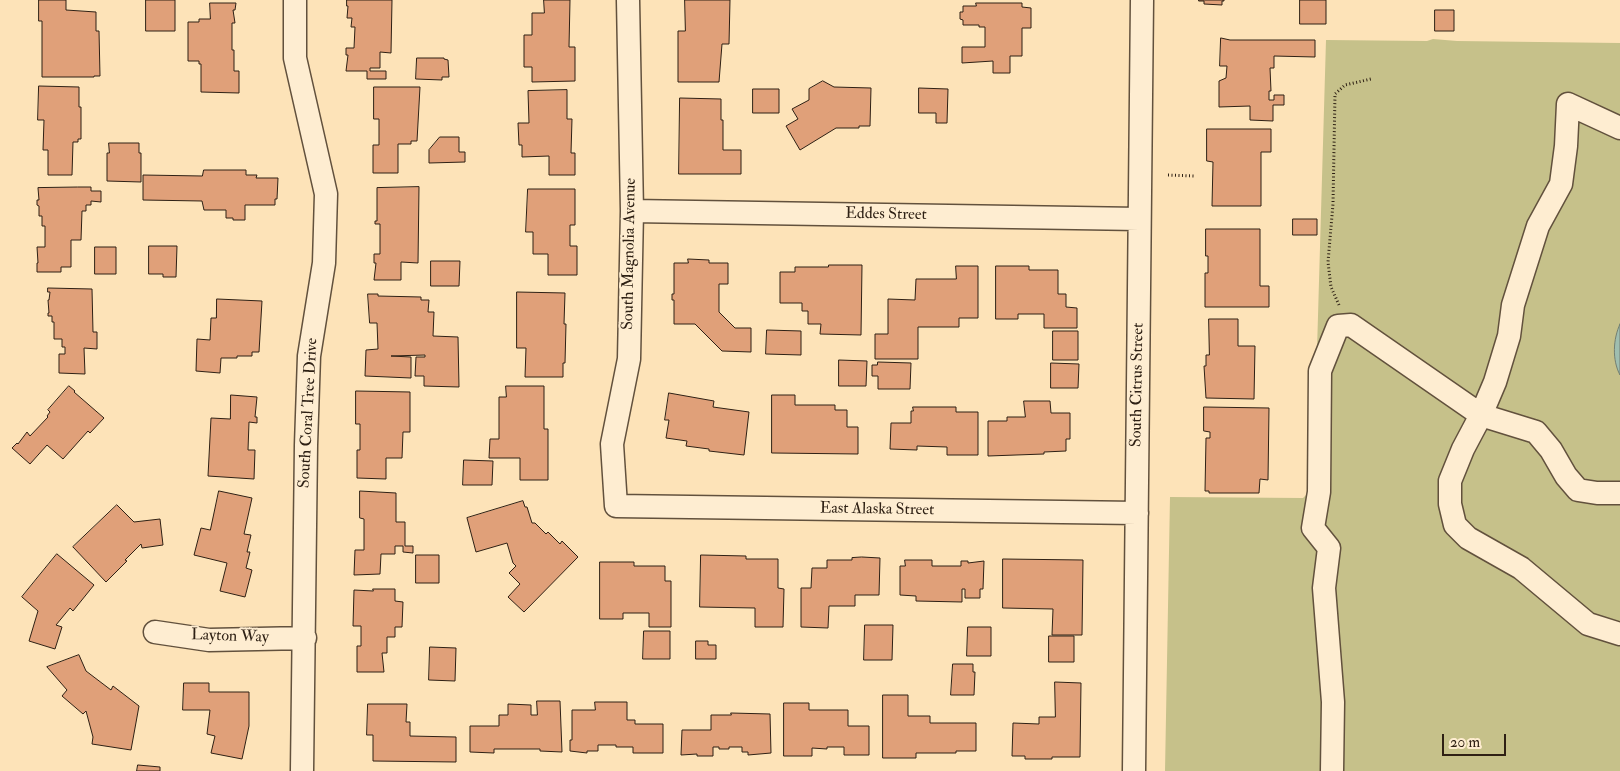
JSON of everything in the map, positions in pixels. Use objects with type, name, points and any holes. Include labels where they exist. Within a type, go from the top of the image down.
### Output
[{"type":"street","name":"South Coral Tree Drive","points":[[295,0],[295,58],[326,194],[324,263],[309,356],[302,771]]},
{"type":"street","name":"South Magnolia Avenue","points":[[616,506],[612,444],[629,359],[632,211],[628,0]]},
{"type":"street","name":"South Citrus Street","points":[[1134,771],[1142,0]]},
{"type":"street","points":[[1620,128],[1568,104],[1566,146],[1560,184],[1538,226],[1513,305],[1509,336],[1495,382],[1450,481],[1450,504],[1455,525],[1468,538],[1521,568],[1588,624],[1620,634]]},
{"type":"street","name":"Eddes Street","points":[[632,211],[1139,219]]},
{"type":"street","points":[[1332,771],[1334,702],[1324,588],[1329,548],[1313,528],[1319,492],[1320,371],[1338,326],[1351,325],[1481,415],[1536,432],[1551,450],[1566,476],[1578,490],[1597,493],[1620,493]]},
{"type":"street","name":"East Alaska Street","points":[[616,506],[1137,513]]},
{"type":"street","name":"Layton Way","points":[[155,632],[209,640],[305,638]]},
{"type":"path","points":[[1338,326],[1343,314],[1331,287],[1328,262],[1333,204],[1335,94],[1345,85],[1371,80]]},
{"type":"path","points":[[1168,175],[1195,176]]},
{"type":"shaded area","points":[[1433,39],[1620,43],[1620,771],[1165,771],[1170,497],[1303,498],[1313,488],[1326,40],[1427,41]]},
{"type":"shaded area","points":[[1620,324],[1620,375],[1617,369],[1614,349]]},
{"type":"building","points":[[39,0],[66,0],[66,10],[96,12],[96,31],[99,31],[100,76],[42,77],[42,21],[39,21]]},
{"type":"building","points":[[146,0],[175,0],[175,31],[146,31]]},
{"type":"building","points":[[347,0],[392,0],[391,53],[380,52],[380,68],[370,68],[370,71],[386,71],[386,79],[367,79],[367,71],[346,71],[348,55],[346,55],[346,48],[354,48],[355,27],[351,27],[352,18],[347,18]]},
{"type":"building","points":[[544,0],[570,0],[569,47],[575,47],[575,81],[532,82],[532,67],[524,67],[524,35],[532,35],[532,13],[544,13]]},
{"type":"building","points":[[685,0],[730,0],[729,44],[722,44],[719,82],[678,82],[678,31],[685,31]]},
{"type":"building","points":[[1199,0],[1224,1],[1222,1],[1222,5],[1204,4],[1204,1]]},
{"type":"building","points":[[1300,0],[1326,0],[1326,24],[1300,24]]},
{"type":"building","points":[[210,3],[236,3],[235,10],[233,10],[235,23],[232,23],[232,50],[234,50],[234,71],[239,71],[239,93],[201,92],[201,64],[199,64],[199,61],[188,61],[188,22],[210,19]]},
{"type":"building","points":[[976,3],[1022,3],[1022,7],[1031,8],[1031,28],[1022,28],[1022,56],[1010,56],[1010,73],[993,73],[993,61],[962,63],[962,47],[985,47],[985,27],[963,25],[963,20],[960,19],[960,12],[963,12],[963,6],[976,6]]},
{"type":"building","points":[[1435,10],[1454,10],[1454,31],[1435,31]]},
{"type":"building","points":[[1221,38],[1230,40],[1315,40],[1315,57],[1274,56],[1274,68],[1270,68],[1271,91],[1269,91],[1269,100],[1274,100],[1274,95],[1284,95],[1284,105],[1273,105],[1273,121],[1250,120],[1250,106],[1219,107],[1219,81],[1226,78],[1227,66],[1220,66]]},
{"type":"building","points":[[417,58],[444,58],[448,60],[449,77],[442,77],[442,80],[416,79]]},
{"type":"building","points":[[823,81],[834,87],[871,88],[870,126],[836,128],[800,150],[786,126],[798,119],[792,109],[809,100],[809,89]]},
{"type":"building","points":[[39,86],[79,87],[81,139],[78,139],[78,142],[73,142],[72,175],[48,175],[48,150],[43,150],[44,120],[38,120]]},
{"type":"building","points":[[374,87],[420,87],[417,141],[411,141],[411,144],[398,144],[398,173],[373,173],[373,145],[379,145],[379,119],[374,119]]},
{"type":"building","points":[[919,88],[948,89],[947,123],[936,123],[936,113],[919,113]]},
{"type":"building","points":[[753,89],[779,89],[779,113],[753,113]]},
{"type":"building","points":[[567,90],[567,119],[572,119],[571,153],[575,153],[575,175],[549,175],[549,156],[522,157],[522,145],[519,145],[518,123],[529,123],[528,91]]},
{"type":"building","points":[[680,98],[721,99],[723,150],[741,150],[741,174],[679,174]]},
{"type":"building","points":[[1207,129],[1271,129],[1271,152],[1261,152],[1261,206],[1212,206],[1213,162],[1207,161]]},
{"type":"building","points":[[440,137],[459,137],[459,152],[465,152],[465,162],[429,163],[429,150]]},
{"type":"building","points":[[109,143],[139,143],[141,182],[107,181]]},
{"type":"building","points":[[204,170],[246,170],[246,175],[257,175],[256,178],[278,178],[275,205],[245,205],[245,220],[233,220],[233,218],[226,218],[226,210],[204,210],[202,201],[143,200],[143,175],[202,176]]},
{"type":"building","points":[[91,187],[91,191],[101,191],[101,202],[91,201],[91,205],[86,205],[86,211],[82,211],[81,240],[71,240],[71,267],[61,267],[61,272],[37,272],[37,247],[45,247],[45,226],[42,226],[42,216],[39,216],[39,206],[37,205],[37,200],[39,200],[38,188]]},
{"type":"building","points":[[419,187],[418,263],[401,262],[401,280],[374,280],[376,263],[374,263],[374,254],[380,254],[380,224],[375,224],[375,221],[377,221],[377,188]]},
{"type":"building","points":[[528,189],[575,189],[575,225],[570,225],[570,246],[577,246],[577,275],[548,275],[548,254],[533,254],[533,232],[526,232]]},
{"type":"building","points":[[1293,219],[1317,219],[1317,235],[1293,235]]},
{"type":"building","points":[[1206,229],[1260,229],[1260,286],[1269,286],[1269,307],[1205,307],[1205,273],[1208,273]]},
{"type":"building","points":[[149,246],[177,246],[176,277],[163,277],[163,274],[149,274]]},
{"type":"building","points":[[95,247],[116,247],[116,274],[95,274]]},
{"type":"building","points":[[688,259],[709,260],[709,263],[728,263],[728,284],[719,284],[719,312],[735,328],[751,328],[751,352],[722,351],[695,324],[674,324],[674,300],[672,300],[672,294],[674,294],[674,263],[688,263]]},
{"type":"building","points":[[431,261],[460,261],[459,286],[431,286]]},
{"type":"building","points":[[829,265],[862,265],[861,335],[820,334],[821,324],[808,324],[808,311],[802,311],[802,303],[780,303],[780,272],[795,272],[795,267],[828,267]]},
{"type":"building","points":[[956,266],[978,266],[978,318],[959,318],[959,327],[918,327],[918,359],[875,359],[875,334],[888,334],[888,299],[915,300],[916,279],[956,279]]},
{"type":"building","points":[[996,266],[1029,266],[1029,270],[1058,270],[1058,294],[1066,294],[1066,307],[1077,308],[1077,328],[1044,328],[1044,314],[1018,314],[1018,319],[996,319]]},
{"type":"building","points":[[48,288],[92,289],[93,332],[97,332],[97,349],[84,348],[85,374],[59,373],[59,354],[65,354],[65,347],[62,347],[62,339],[54,339],[54,322],[52,322],[52,316],[48,316],[50,292],[48,292]]},
{"type":"building","points":[[517,292],[565,293],[564,324],[566,324],[563,377],[525,377],[526,348],[517,348]]},
{"type":"building","points":[[368,294],[421,297],[421,300],[429,300],[428,312],[434,312],[433,336],[458,337],[459,387],[424,386],[424,376],[415,376],[416,357],[425,357],[425,355],[391,356],[411,357],[411,378],[365,376],[366,350],[378,349],[377,323],[370,323]]},
{"type":"building","points":[[217,299],[262,301],[259,352],[252,352],[252,356],[221,358],[220,373],[196,371],[197,339],[210,340],[211,318],[216,318]]},
{"type":"building","points":[[1209,319],[1238,319],[1238,346],[1255,346],[1254,399],[1206,398],[1204,366],[1206,366],[1206,355],[1209,355]]},
{"type":"building","points":[[767,330],[801,331],[801,355],[766,354]]},
{"type":"building","points":[[1053,331],[1078,331],[1078,360],[1053,360]]},
{"type":"building","points":[[839,360],[867,361],[866,386],[839,386]]},
{"type":"building","points":[[878,362],[911,363],[910,389],[878,389],[878,376],[872,376],[872,365],[877,365]]},
{"type":"building","points":[[1051,363],[1079,364],[1078,388],[1051,388]]},
{"type":"building","points":[[69,386],[104,418],[90,433],[88,431],[63,459],[47,445],[30,464],[12,448],[18,444],[27,432],[30,436],[48,417],[50,412],[48,410]]},
{"type":"building","points":[[506,386],[544,386],[544,429],[548,429],[548,480],[520,480],[520,458],[489,458],[490,439],[499,439],[499,397],[506,397]]},
{"type":"building","points":[[356,391],[410,392],[410,432],[403,432],[402,458],[386,458],[386,479],[357,478],[357,450],[360,450],[360,424],[356,424]]},
{"type":"building","points":[[669,393],[714,401],[713,407],[749,412],[744,455],[686,446],[687,441],[666,438],[669,420],[665,420]]},
{"type":"building","points":[[231,395],[257,397],[255,417],[257,417],[257,423],[249,422],[248,450],[255,450],[254,479],[208,476],[211,418],[230,419]]},
{"type":"building","points":[[772,395],[795,395],[795,405],[835,405],[835,410],[847,410],[847,427],[858,427],[858,454],[772,453]]},
{"type":"building","points":[[1024,401],[1050,401],[1051,413],[1070,413],[1070,439],[1066,439],[1066,451],[1044,452],[1044,454],[988,456],[988,421],[1007,421],[1007,417],[1025,417]]},
{"type":"building","points":[[913,407],[956,407],[956,412],[978,412],[978,455],[947,455],[947,447],[917,446],[917,450],[890,449],[891,423],[911,423]]},
{"type":"building","points":[[1204,407],[1269,408],[1268,480],[1260,479],[1259,493],[1209,493],[1209,491],[1205,491],[1206,438],[1210,438],[1210,432],[1204,431]]},
{"type":"building","points":[[464,460],[493,461],[492,485],[463,485]]},
{"type":"building","points":[[219,491],[252,498],[244,534],[251,535],[247,552],[250,552],[246,568],[252,570],[245,597],[220,591],[227,563],[194,555],[201,528],[210,530]]},
{"type":"building","points":[[360,491],[396,493],[396,522],[405,522],[405,546],[413,546],[413,553],[403,552],[403,546],[395,546],[395,554],[381,554],[380,574],[354,575],[355,550],[364,550],[364,519],[360,518]]},
{"type":"building","points":[[523,501],[532,523],[535,523],[546,534],[548,532],[560,544],[562,541],[578,557],[524,612],[508,597],[520,584],[509,573],[516,566],[513,563],[507,543],[476,552],[467,518]]},
{"type":"building","points":[[117,505],[134,522],[160,519],[163,545],[142,548],[141,544],[106,582],[73,547]]},
{"type":"building","points":[[57,554],[94,585],[73,611],[70,608],[56,625],[62,627],[55,649],[29,641],[38,611],[22,597]]},
{"type":"building","points":[[416,555],[439,555],[439,583],[416,583]]},
{"type":"building","points":[[701,555],[746,556],[746,559],[778,559],[778,588],[784,589],[783,627],[755,627],[755,608],[700,607]]},
{"type":"building","points":[[852,558],[880,558],[879,595],[855,595],[855,606],[829,606],[828,628],[801,627],[801,588],[811,588],[812,568],[827,568],[827,560],[852,560]]},
{"type":"building","points":[[1003,559],[1083,560],[1082,635],[1052,635],[1053,609],[1003,608]]},
{"type":"building","points":[[905,560],[932,560],[932,566],[961,566],[961,561],[968,561],[968,563],[984,561],[983,589],[980,589],[980,598],[965,598],[965,589],[962,589],[962,602],[916,601],[916,596],[900,595],[900,566],[905,566]]},
{"type":"building","points":[[600,562],[634,562],[634,566],[665,566],[665,581],[671,581],[671,627],[649,627],[649,613],[623,613],[623,619],[600,619]]},
{"type":"building","points":[[373,589],[395,589],[395,601],[403,602],[402,627],[395,627],[395,637],[387,637],[387,653],[382,653],[384,672],[357,672],[357,646],[361,646],[361,626],[353,626],[354,590],[373,591]]},
{"type":"building","points":[[865,625],[893,625],[892,660],[864,660]]},
{"type":"building","points":[[968,627],[991,627],[991,656],[967,656]]},
{"type":"building","points":[[644,631],[670,631],[670,659],[643,659]]},
{"type":"building","points":[[1049,636],[1074,636],[1074,662],[1049,662]]},
{"type":"building","points":[[696,641],[708,641],[708,645],[716,645],[716,659],[696,659]]},
{"type":"building","points":[[430,647],[456,648],[455,681],[429,680]]},
{"type":"building","points":[[79,655],[86,671],[111,690],[113,686],[139,706],[131,750],[92,744],[93,737],[86,711],[83,714],[62,696],[67,690],[47,667]]},
{"type":"building","points":[[953,664],[973,664],[973,672],[975,672],[974,695],[951,695]]},
{"type":"building","points":[[1055,682],[1081,683],[1080,757],[1025,759],[1025,756],[1012,756],[1013,723],[1039,724],[1039,717],[1055,717]]},
{"type":"building","points":[[184,683],[209,683],[209,692],[249,692],[249,726],[242,759],[211,753],[215,736],[207,734],[210,710],[183,710]]},
{"type":"building","points":[[883,695],[908,695],[908,716],[930,716],[930,723],[976,723],[976,751],[916,753],[916,758],[883,758]]},
{"type":"building","points":[[537,701],[560,701],[562,752],[540,751],[540,749],[494,749],[494,753],[470,752],[470,726],[499,726],[499,715],[508,715],[508,704],[531,705],[531,715],[537,715]]},
{"type":"building","points":[[595,702],[627,702],[627,720],[635,720],[635,724],[663,724],[663,753],[633,753],[633,747],[616,747],[616,745],[598,745],[598,751],[587,751],[587,753],[570,751],[572,710],[595,710]]},
{"type":"building","points":[[784,703],[809,703],[809,710],[848,710],[848,726],[869,726],[869,755],[844,755],[844,747],[827,747],[827,749],[812,748],[812,756],[784,756]]},
{"type":"building","points":[[368,704],[407,704],[406,722],[410,722],[410,736],[456,737],[456,762],[373,761],[373,735],[367,735]]},
{"type":"building","points":[[731,713],[770,714],[771,753],[748,755],[748,752],[742,752],[742,747],[719,749],[719,747],[713,747],[713,756],[681,755],[682,730],[711,730],[711,715],[731,715]]},
{"type":"building","points":[[138,765],[160,767],[160,771],[137,771]]}]
